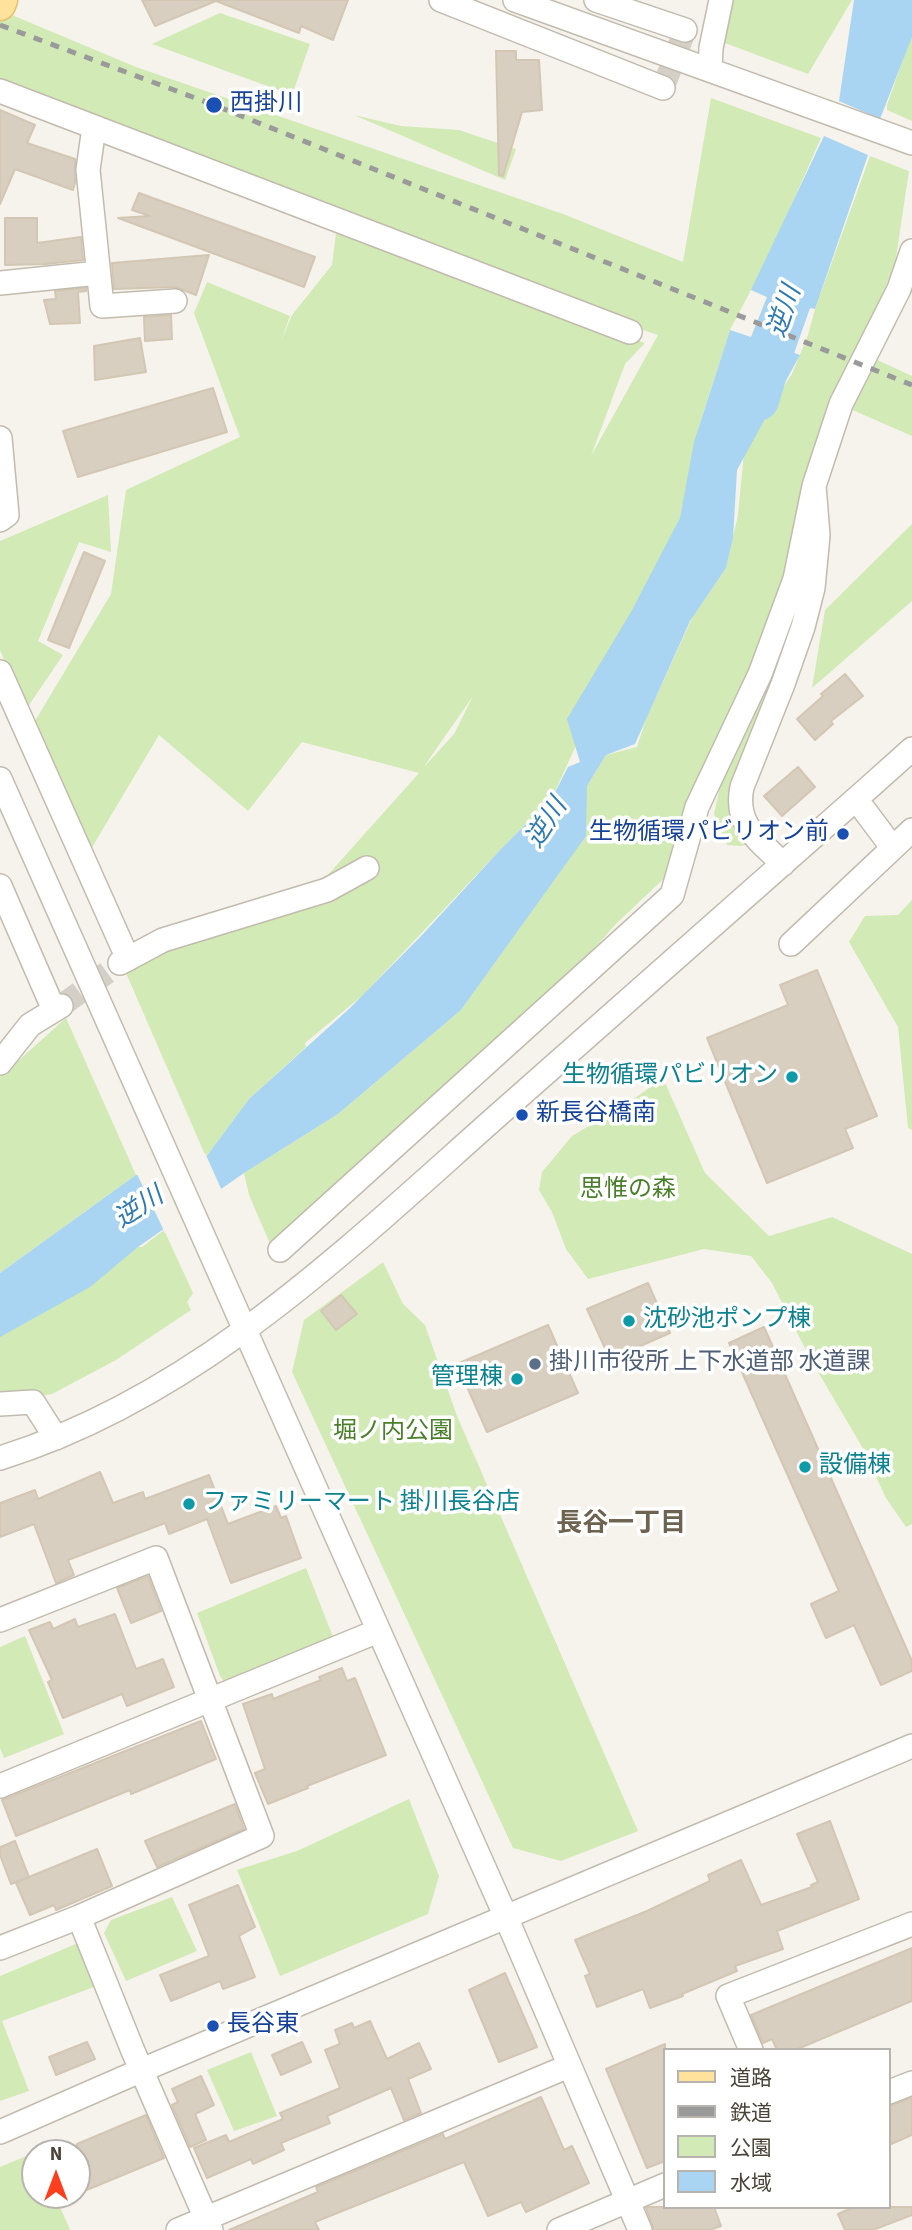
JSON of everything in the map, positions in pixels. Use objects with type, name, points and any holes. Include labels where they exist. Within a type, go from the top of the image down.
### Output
[{"type":"main road","points":[[0,5],[2,0]]},
{"type":"street","points":[[441,0],[663,88]]},
{"type":"street","points":[[515,0],[912,143]]},
{"type":"street","points":[[596,0],[685,30]]},
{"type":"street","points":[[714,71],[711,48],[721,0]]},
{"type":"street","points":[[0,91],[630,332]]},
{"type":"street","points":[[94,127],[88,170],[102,306],[175,301]]},
{"type":"street","points":[[280,1250],[672,895],[697,807],[760,674],[795,579],[814,486],[841,404],[905,291],[912,251]]},
{"type":"street","points":[[0,283],[98,273]]},
{"type":"street","points":[[0,438],[7,515],[0,520]]},
{"type":"street","points":[[783,864],[746,825],[740,812],[739,801],[791,661],[813,587],[818,536],[814,486]]},
{"type":"street","points":[[0,672],[124,961],[163,940],[327,890],[367,867]]},
{"type":"street","points":[[0,1458],[56,1438],[119,1408],[193,1366],[294,1294],[912,749]]},
{"type":"street","points":[[0,779],[506,1917],[640,2230]]},
{"type":"street","points":[[856,799],[892,847]]},
{"type":"street","points":[[791,943],[912,830]]},
{"type":"street","points":[[0,886],[58,1008],[30,1025],[0,1063]]},
{"type":"street","points":[[0,1404],[33,1402],[56,1438]]},
{"type":"street","points":[[0,1620],[156,1558],[262,1836],[79,1917],[0,1948]]},
{"type":"street","points":[[0,1786],[378,1631]]},
{"type":"street","points":[[0,2132],[912,1746]]},
{"type":"street","points":[[79,1917],[209,2224]]},
{"type":"street","points":[[750,2048],[728,1996],[912,1924]]},
{"type":"street","points":[[178,2230],[209,2224],[569,2066]]},
{"type":"street","points":[[891,2091],[912,2083]]},
{"type":"street","points":[[559,2230],[664,2185]]},
{"type":"green space","points":[[711,0],[852,0],[808,74],[706,36]]},
{"type":"green space","points":[[0,10],[136,67],[563,214],[683,262],[711,98],[821,138],[754,290],[751,290],[730,330],[699,426],[680,518],[552,798],[363,995],[305,1043],[306,1047],[249,1099],[206,1157],[126,973],[195,922],[326,877],[419,773],[302,742],[248,811],[159,735],[91,849],[35,721],[111,594],[126,490],[240,437],[194,313],[207,282],[290,316],[281,341],[292,315],[332,265],[336,233],[645,343],[625,364],[591,456],[658,335],[570,306],[0,82]],"holes":[[[473,696],[454,734],[425,766]]]},
{"type":"green space","points":[[220,13],[310,44],[292,95],[152,44]]},
{"type":"green space","points":[[912,34],[912,121],[887,110],[887,105]]},
{"type":"green space","points":[[354,115],[401,126],[459,130],[516,149],[505,180]]},
{"type":"green space","points":[[870,156],[909,171],[895,264],[858,351],[912,376],[912,436],[848,408],[775,618],[673,870],[617,923],[507,1044],[271,1246],[249,1195],[244,1173],[338,1114],[461,1010],[584,838],[587,786],[606,755],[637,747],[646,719],[693,616],[726,568],[738,515],[745,443],[792,374]]},
{"type":"green space","points":[[108,495],[111,552],[79,542],[38,641],[63,655],[25,711],[0,650],[0,541]]},
{"type":"green space","points":[[912,524],[912,601],[812,688],[825,610]]},
{"type":"green space","points":[[784,655],[740,770],[752,844],[727,845],[714,814],[722,778]]},
{"type":"green space","points":[[912,900],[912,1130],[908,1128],[898,1027],[849,942],[865,916],[898,915]]},
{"type":"green space","points":[[66,1018],[136,1175],[0,1273],[0,1077]]},
{"type":"green space","name":"思惟の森","points":[[663,1078],[705,1173],[769,1236],[832,1217],[912,1254],[912,1524],[906,1527],[886,1498],[861,1445],[811,1360],[772,1283],[751,1256],[704,1249],[588,1279],[566,1249],[552,1212],[539,1190],[542,1172],[572,1136],[628,1103]]},
{"type":"green space","points":[[164,1230],[193,1293],[187,1302],[191,1310],[116,1360],[52,1394],[0,1403],[0,1334],[142,1247]]},
{"type":"green space","name":"堀ノ内公園","points":[[383,1262],[403,1304],[425,1325],[457,1416],[638,1831],[561,1861],[513,1848],[292,1372],[304,1320]]},
{"type":"green space","points":[[306,1568],[333,1637],[225,1683],[197,1613]]},
{"type":"green space","points":[[25,1636],[64,1734],[4,1758],[0,1748],[0,1647]]},
{"type":"green space","points":[[409,1799],[439,1876],[428,1914],[280,1976],[237,1870],[297,1851]]},
{"type":"green space","points":[[172,1897],[197,1951],[126,1981],[104,1933],[111,1920]]},
{"type":"green space","points":[[78,1943],[94,1987],[2,2021],[29,2091],[0,2101],[0,1976]]},
{"type":"green space","points":[[251,2052],[277,2116],[234,2131],[207,2070]]},
{"type":"green space","points":[[21,2158],[21,2209],[61,2209],[70,2230],[0,2230],[0,2167]]},
{"type":"water","points":[[854,0],[912,0],[912,37],[880,119],[839,101]]},
{"type":"water","points":[[824,136],[868,155],[815,309],[785,303],[767,343],[800,355],[737,470],[733,538],[726,568],[690,621],[635,744],[606,755],[587,786],[586,836],[461,1010],[338,1114],[244,1173],[138,1247],[90,1287],[0,1337],[0,1273],[136,1175],[206,1157],[249,1099],[350,1008],[423,934],[552,798],[568,767],[580,762],[567,719],[631,612],[680,518],[694,442],[730,330],[751,337],[767,297],[751,290]]},
{"type":"pier","points":[[205,1153],[223,1193],[165,1233],[136,1172]]},
{"type":"building","points":[[142,0],[348,0],[333,40],[301,26],[299,33],[216,1],[155,26]]},
{"type":"building","points":[[496,51],[516,51],[516,60],[539,60],[542,110],[522,112],[503,176],[499,175]]},
{"type":"building","points":[[0,110],[35,125],[27,143],[75,159],[73,190],[15,169],[0,204]]},
{"type":"building","points":[[139,193],[315,257],[304,287],[118,218],[150,216],[132,210]]},
{"type":"building","points":[[5,218],[37,218],[37,243],[81,237],[83,260],[5,265]]},
{"type":"building","points":[[209,255],[196,295],[175,287],[114,289],[112,263]]},
{"type":"building","points":[[86,288],[86,291],[78,292],[80,323],[50,324],[44,300],[56,299],[55,291]]},
{"type":"building","points":[[171,315],[172,339],[145,341],[144,317]]},
{"type":"building","points":[[140,338],[146,372],[95,380],[94,346]]},
{"type":"building","points":[[213,388],[227,432],[78,477],[63,431]]},
{"type":"building","points":[[84,552],[105,561],[69,648],[48,640]]},
{"type":"building","points":[[845,674],[863,696],[831,721],[833,724],[815,740],[797,719]]},
{"type":"building","points":[[798,767],[815,787],[782,816],[764,796]]},
{"type":"building","name":"生物循環パビリオン","points":[[817,970],[877,1116],[845,1129],[853,1148],[767,1183],[707,1038],[788,1005],[780,985]]},
{"type":"building","name":"沈砂池ポンプ棟","points":[[648,1283],[670,1333],[610,1359],[587,1309]]},
{"type":"building","points":[[341,1295],[357,1314],[336,1330],[321,1311]]},
{"type":"building","name":"管理棟","points":[[548,1325],[578,1393],[487,1432],[457,1364]]},
{"type":"building","name":"設備棟","points":[[764,1327],[912,1661],[912,1671],[881,1685],[854,1625],[826,1638],[811,1604],[839,1591],[729,1343]]},
{"type":"building","points":[[100,1472],[113,1503],[143,1492],[145,1499],[209,1475],[228,1524],[276,1506],[281,1518],[286,1516],[301,1558],[231,1583],[207,1519],[169,1534],[165,1523],[68,1560],[74,1575],[56,1583],[34,1524],[0,1537],[0,1503],[35,1490],[38,1499]]},
{"type":"building","points":[[148,1576],[161,1611],[131,1623],[117,1588]]},
{"type":"building","points":[[115,1614],[136,1669],[163,1659],[174,1687],[127,1706],[122,1694],[63,1718],[48,1682],[52,1680],[29,1630],[50,1622],[53,1629],[75,1619],[78,1627]]},
{"type":"building","points":[[342,1668],[347,1681],[355,1678],[386,1755],[268,1804],[255,1773],[265,1769],[243,1704],[272,1694],[273,1699],[321,1680],[319,1677]]},
{"type":"building","points":[[201,1721],[216,1759],[131,1794],[130,1790],[16,1836],[2,1800]]},
{"type":"building","points":[[235,1804],[244,1829],[157,1867],[145,1841]]},
{"type":"building","points":[[830,1821],[859,1899],[777,1931],[783,1949],[735,1966],[737,1971],[682,1994],[683,1996],[650,2008],[643,1989],[597,2007],[585,1976],[590,1974],[575,1940],[647,1911],[710,1881],[708,1875],[741,1860],[761,1905],[812,1887],[811,1885],[818,1882],[797,1834]]},
{"type":"building","points":[[15,1841],[29,1877],[11,1884],[0,1855],[0,1847]]},
{"type":"building","points":[[97,1849],[112,1886],[56,1910],[54,1905],[30,1915],[16,1883]]},
{"type":"building","points":[[238,1885],[255,1927],[239,1936],[255,1977],[223,1989],[220,1981],[171,2001],[160,1975],[209,1956],[189,1905]]},
{"type":"building","points":[[912,1948],[912,2001],[800,2048],[776,2048],[772,2039],[763,2043],[751,2015]]},
{"type":"building","points":[[505,1973],[537,2047],[499,2062],[469,1990]]},
{"type":"building","points":[[370,2021],[387,2059],[419,2043],[431,2069],[408,2079],[421,2113],[404,2120],[391,2088],[327,2116],[330,2123],[281,2143],[284,2150],[253,2164],[251,2159],[207,2178],[194,2148],[226,2135],[229,2142],[283,2119],[280,2113],[340,2088],[325,2050],[340,2044],[335,2030],[352,2023],[354,2028]]},
{"type":"building","points":[[87,2042],[95,2059],[56,2075],[49,2057]]},
{"type":"building","points":[[302,2042],[311,2062],[281,2075],[272,2055]]},
{"type":"building","points":[[665,2044],[664,2161],[647,2168],[606,2069]]},
{"type":"building","points":[[201,2076],[214,2105],[195,2114],[206,2140],[190,2147],[172,2105],[178,2102],[172,2089]]},
{"type":"building","points":[[541,2097],[564,2150],[572,2146],[589,2183],[526,2212],[521,2202],[488,2216],[464,2162],[315,2222],[319,2230],[229,2230],[318,2192],[316,2187],[443,2134],[445,2139]]},
{"type":"building","points":[[912,2098],[912,2135],[891,2144],[891,2105]]},
{"type":"building","points":[[146,2115],[164,2158],[91,2188],[91,2139],[89,2139]]},
{"type":"building","points":[[912,2207],[912,2215],[873,2230],[845,2230],[838,2214],[849,2209]]},
{"type":"building","points":[[646,2208],[715,2209],[721,2226],[710,2230],[654,2230]]},
{"type":"waterway","name":"逆川","points":[[758,400],[809,248]]},
{"type":"tunnel","points":[[663,88],[685,30]]},
{"type":"tunnel","points":[[61,1006],[120,963]]},
{"type":"railway","points":[[0,25],[214,105],[912,385]]},
{"type":"place","name":"西掛川","points":[[214,105]]},
{"type":"place","name":"生物循環パビリオン前","points":[[843,834]]},
{"type":"place","name":"生物循環パビリオン","points":[[792,1077]]},
{"type":"place","name":"新長谷橋南","points":[[522,1115]]},
{"type":"place","name":"沈砂池ポンプ棟","points":[[629,1321]]},
{"type":"place","name":"掛川市役所 上下水道部 水道課","points":[[535,1364]]},
{"type":"place","name":"管理棟","points":[[517,1379]]},
{"type":"place","name":"設備棟","points":[[805,1467]]},
{"type":"place","name":"ファミリーマート 掛川長谷店","points":[[189,1504]]},
{"type":"place","name":"長谷東","points":[[213,2026]]},
{"type":"district","name":"長谷一丁目","points":[[621,1525]]}]
